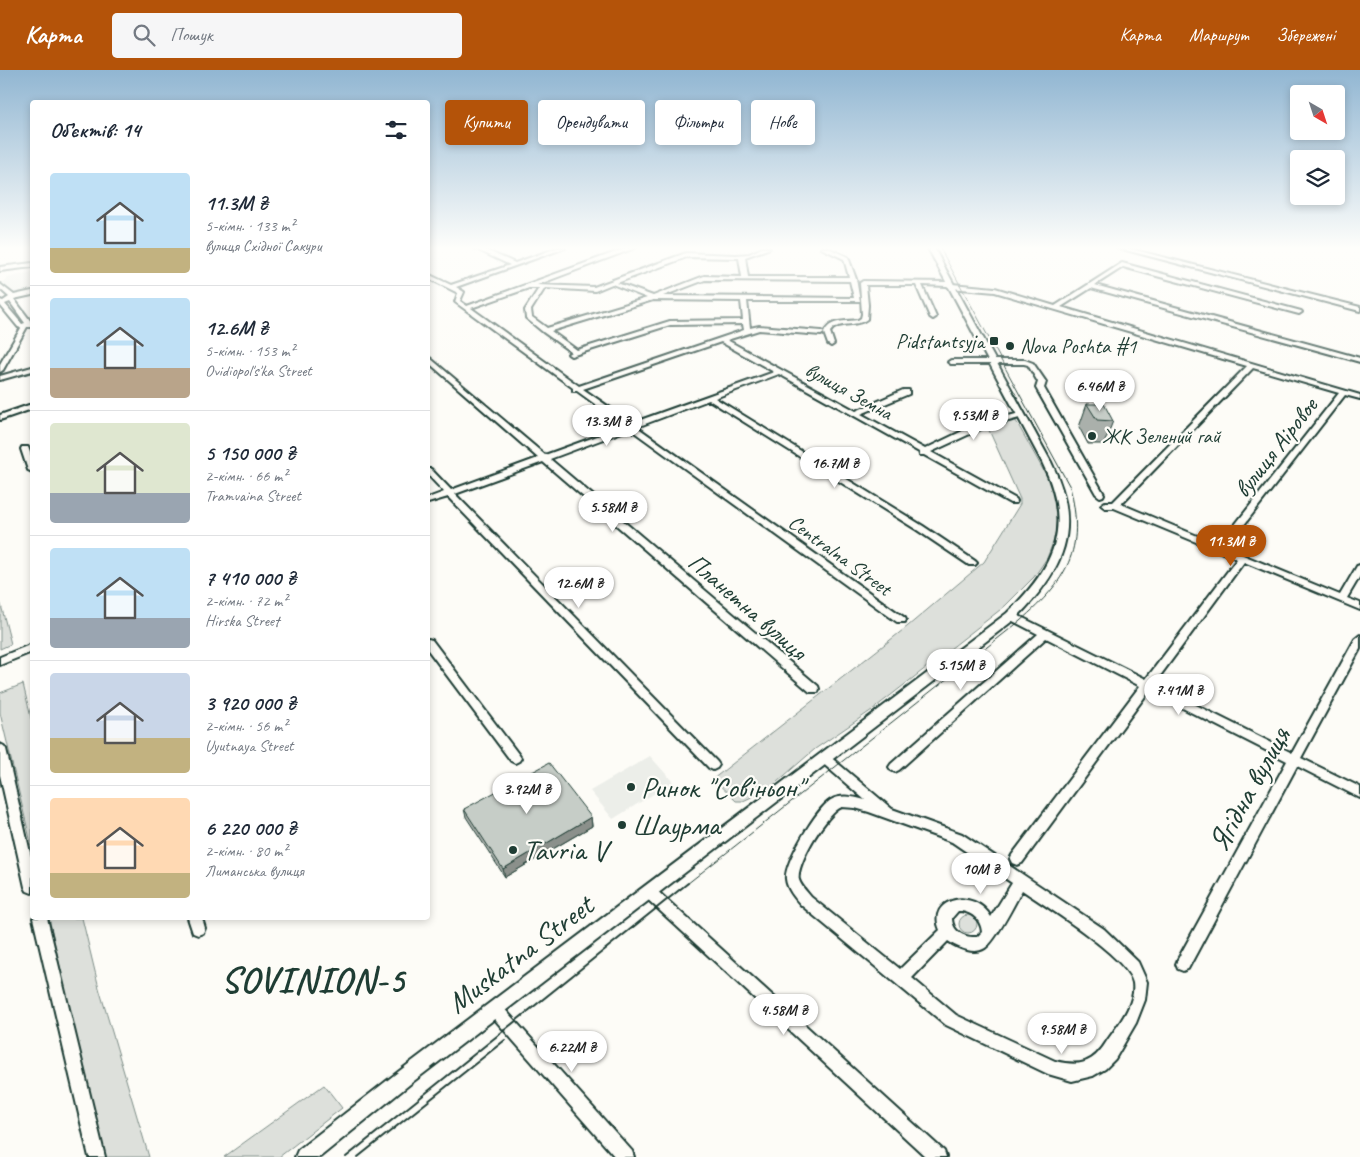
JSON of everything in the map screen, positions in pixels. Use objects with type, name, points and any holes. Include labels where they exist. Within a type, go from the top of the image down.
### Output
[{"type":"street","points":[[6,299],[8,312],[20,326],[29,325]]},
{"type":"street","points":[[6,299],[29,325]]},
{"type":"street","name":"Centralna Street","points":[[458,299],[457,301],[466,308],[576,389],[901,620]]},
{"type":"street","points":[[466,308],[493,299]]},
{"type":"street","points":[[535,299],[528,314],[532,321],[573,353],[670,323],[745,322]]},
{"type":"street","points":[[545,331],[651,299]]},
{"type":"street","points":[[719,299],[858,299]]},
{"type":"street","points":[[744,299],[747,331]]},
{"type":"street","points":[[831,344],[827,332],[831,326],[860,322],[864,319],[867,307],[864,299]]},
{"type":"street","points":[[925,299],[934,317]]},
{"type":"street","name":"Muskatna Street","points":[[310,1155],[387,1091],[1010,616],[1032,596],[1044,580],[1054,561],[1062,526],[1063,510],[1056,486],[1020,414],[957,299]]},
{"type":"street","points":[[1025,299],[1360,397]]},
{"type":"street","points":[[1056,308],[1070,299]]},
{"type":"street","points":[[1136,299],[1360,360]]},
{"type":"street","points":[[1249,299],[1299,312]]},
{"type":"street","points":[[1320,299],[1360,309]]},
{"type":"street","points":[[0,314],[8,312]]},
{"type":"street","points":[[0,370],[29,325]]},
{"type":"street","points":[[576,389],[759,328],[821,333]]},
{"type":"street","name":"вулиця Земна","points":[[722,340],[923,453],[1013,501]]},
{"type":"street","name":"Планетна вулиця","points":[[430,361],[814,690]]},
{"type":"street","points":[[951,362],[1025,362],[1031,364],[1042,382],[1040,388],[1100,494]]},
{"type":"street","points":[[1252,365],[1110,505],[1360,607]]},
{"type":"street","points":[[0,378],[30,370]]},
{"type":"street","points":[[430,500],[779,372]]},
{"type":"street","points":[[855,414],[906,392]]},
{"type":"street","name":"вулиця Аіровое","points":[[1220,550],[1343,392]]},
{"type":"street","points":[[709,397],[912,523],[972,563]]},
{"type":"street","points":[[0,418],[30,408]]},
{"type":"street","points":[[923,453],[980,426],[1020,414]]},
{"type":"street","points":[[25,449],[30,464]]},
{"type":"street","points":[[430,473],[713,765]]},
{"type":"street","points":[[1018,859],[1242,559]]},
{"type":"street","points":[[1342,599],[1360,568]]},
{"type":"street","points":[[1010,616],[1360,793]]},
{"type":"street","points":[[895,767],[1044,634]]},
{"type":"street","name":"Ягідна вулиця","points":[[1183,964],[1360,639]]},
{"type":"street","points":[[430,646],[515,758]]},
{"type":"street","points":[[0,661],[30,649]]},
{"type":"street","points":[[0,749],[30,878]]},
{"type":"street","points":[[824,758],[888,813]]},
{"type":"street","points":[[848,801],[888,813],[957,838],[1100,934],[1128,961],[1140,982],[1138,1000],[1131,1018],[1110,1053],[1099,1063],[1087,1070],[1072,1073],[1054,1068],[951,1020],[806,901],[792,879],[792,870],[798,856],[826,809],[835,803],[848,801]]},
{"type":"street","points":[[989,934],[987,921],[977,909],[963,904],[950,908],[946,912],[945,918],[948,932],[953,938],[967,945],[981,943],[989,934],[1020,881]]},
{"type":"street","points":[[649,892],[938,1157]]},
{"type":"street","points":[[40,920],[97,1157]]},
{"type":"street","points":[[901,979],[948,932]]},
{"type":"street","points":[[495,1009],[626,1157]]},
{"type":"shaded area","points":[[1016,421],[1051,484],[1059,511],[1054,540],[1047,558],[1034,577],[1005,606],[872,710],[815,749],[769,789],[743,801],[736,801],[713,779],[908,626],[984,562],[1020,504],[1020,499],[988,428],[992,428],[992,425]]},
{"type":"shaded area","points":[[0,601],[11,644],[0,649]]},
{"type":"shaded area","points":[[23,684],[30,714],[30,839],[0,713],[0,693]]},
{"type":"shaded area","name":"Ринок \"Совіньон\"","points":[[650,756],[673,782],[613,819],[590,791]]},
{"type":"shaded area","points":[[964,915],[972,915],[977,920],[975,931],[964,933],[959,928],[959,920]]},
{"type":"shaded area","points":[[49,920],[82,920],[99,988],[149,1157],[103,1157]]},
{"type":"shaded area","points":[[324,1085],[342,1108],[279,1157],[224,1157]]},
{"type":"building","points":[[1087,404],[1104,404],[1113,421],[1097,420]]},
{"type":"building","points":[[549,763],[591,817],[503,869],[464,809]]},
{"type":"tram line","points":[[687,884],[1020,621],[1050,592],[1069,562],[1074,546],[1076,529],[1070,487],[968,299]]},
{"type":"tram line","points":[[346,1157],[688,883]]},
{"type":"tram line","points":[[358,1157],[505,1040]]},
{"type":"place","name":"Pidstantsyja","points":[[994,341]]},
{"type":"place","name":"Nova Poshta #1","points":[[1010,346]]},
{"type":"place","name":"ЖК Зелений гай","points":[[1092,436]]},
{"type":"place","name":"Ринок \"Совіньон\"","points":[[631,787]]},
{"type":"place","name":"Шаурма","points":[[622,825]]},
{"type":"place","name":"Tavria V","points":[[513,850]]},
{"type":"district","name":"SOVINION-5","points":[[313,979]]}]
